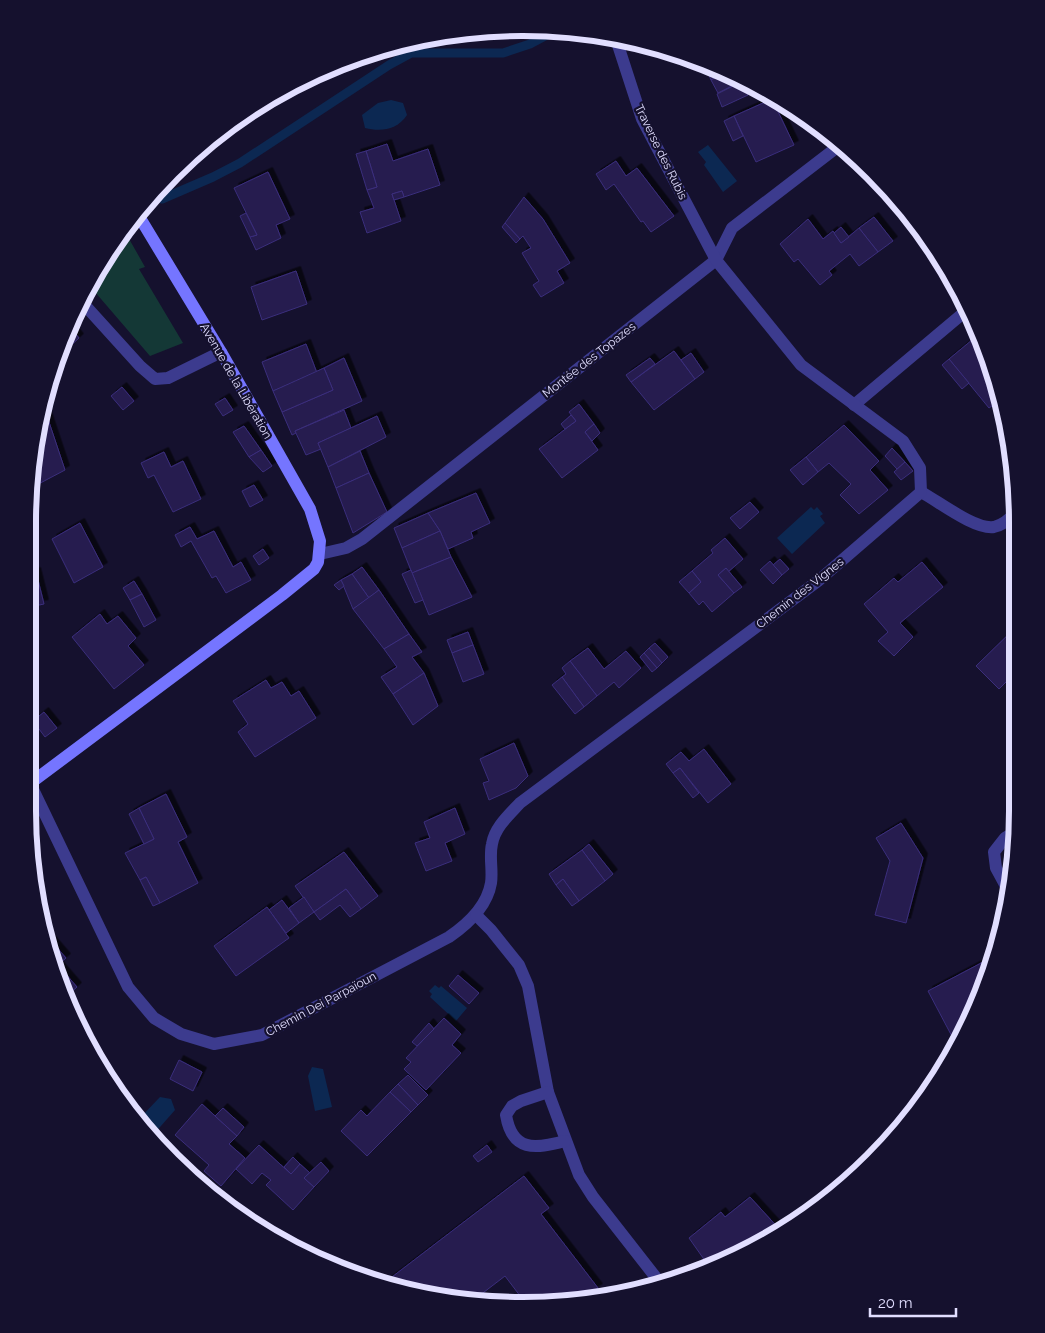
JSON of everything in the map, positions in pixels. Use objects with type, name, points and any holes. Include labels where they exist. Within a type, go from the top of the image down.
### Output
[{"type":"street","name":"Traverse des Rubis","points":[[618,46],[642,119],[716,260]]},
{"type":"street","name":"Montée des Topazes","points":[[320,554],[346,548],[362,539],[716,260],[732,228],[834,150]]},
{"type":"street","name":"Avenue de la Libération","points":[[142,221],[221,352],[310,509],[320,541],[320,554]]},
{"type":"street","points":[[716,260],[801,365],[902,441],[920,468],[921,492],[976,524],[993,527],[1009,520]]},
{"type":"street","points":[[86,307],[140,366],[156,379],[168,378],[221,352]]},
{"type":"street","points":[[854,405],[962,314]]},
{"type":"street","name":"Chemin des Vignes","points":[[476,915],[486,899],[491,884],[491,845],[496,832],[520,803],[818,581],[921,492]]},
{"type":"street","points":[[36,779],[282,596],[314,569],[320,554]]},
{"type":"street","name":"Chemin Dei Parpaïoun","points":[[36,798],[128,987],[154,1018],[181,1034],[214,1044],[262,1035],[449,937],[476,915]]},
{"type":"street","points":[[1004,881],[996,868],[994,852],[1008,836]]},
{"type":"street","points":[[476,915],[491,930],[519,965],[528,986],[548,1092],[579,1175],[593,1197],[656,1278]]},
{"type":"street","points":[[548,1092],[512,1106],[506,1115],[509,1130],[518,1142],[528,1146],[565,1141]]},
{"type":"green space","points":[[128,238],[145,267],[139,269],[183,343],[150,356],[94,291]]},
{"type":"water","points":[[391,100],[403,103],[407,115],[403,120],[388,129],[365,128],[362,115],[378,103]]},
{"type":"water","points":[[708,145],[737,181],[723,192],[704,165],[706,162],[698,152]]},
{"type":"water","points":[[811,507],[814,510],[817,507],[823,514],[820,516],[825,523],[792,554],[777,538]]},
{"type":"water","points":[[435,985],[439,988],[441,986],[467,1008],[456,1021],[430,997],[432,994],[429,991]]},
{"type":"water","points":[[312,1067],[323,1069],[332,1107],[315,1111],[308,1076]]},
{"type":"water","points":[[160,1097],[171,1099],[175,1110],[157,1131],[143,1115]]},
{"type":"building","points":[[708,73],[717,77],[711,80]]},
{"type":"building","points":[[717,77],[735,85],[718,93],[711,80]]},
{"type":"building","points":[[735,85],[745,90],[748,95],[722,107],[717,94]]},
{"type":"building","points":[[767,101],[776,107],[794,145],[756,162],[734,116]]},
{"type":"building","points":[[734,116],[743,136],[733,141],[724,121]]},
{"type":"building","points":[[387,144],[393,161],[428,149],[440,185],[404,197],[402,191],[392,194],[401,221],[367,233],[360,212],[374,208],[367,190],[377,187],[366,151]]},
{"type":"building","points":[[366,151],[377,187],[367,190],[356,154]]},
{"type":"building","points":[[616,161],[626,176],[637,168],[674,216],[651,232],[643,221],[641,222],[614,184],[606,190],[596,174]]},
{"type":"building","points":[[268,172],[290,219],[276,225],[281,238],[256,250],[250,237],[257,235],[234,188]]},
{"type":"building","points":[[402,191],[404,197],[394,200],[392,194]]},
{"type":"building","points":[[524,197],[543,219],[570,263],[557,271],[564,283],[541,297],[533,285],[539,281],[522,253],[531,248],[523,236],[520,239],[505,223]]},
{"type":"building","points":[[246,213],[257,235],[250,237],[240,216]]},
{"type":"building","points":[[874,217],[893,241],[878,252],[859,228]]},
{"type":"building","points":[[808,219],[823,239],[833,231],[841,243],[859,228],[878,252],[859,266],[850,254],[829,271],[832,275],[820,285],[798,259],[794,262],[780,244]]},
{"type":"building","points":[[505,223],[520,239],[516,243],[502,227]]},
{"type":"building","points":[[841,227],[849,237],[841,243],[834,233]]},
{"type":"building","points":[[296,271],[307,304],[262,320],[251,287]]},
{"type":"building","points":[[75,333],[79,338],[69,347]]},
{"type":"building","points":[[973,339],[994,405],[989,408],[949,359]]},
{"type":"building","points":[[306,344],[317,373],[273,391],[262,362]]},
{"type":"building","points":[[674,351],[695,379],[654,410],[631,382]]},
{"type":"building","points":[[691,353],[704,372],[695,379],[681,360]]},
{"type":"building","points":[[344,358],[362,401],[295,431],[296,433],[292,435],[282,412],[333,390],[324,368]]},
{"type":"building","points":[[650,358],[655,364],[631,382],[626,375]]},
{"type":"building","points":[[949,359],[969,383],[962,389],[942,365]]},
{"type":"building","points":[[324,368],[333,390],[282,412],[273,391]]},
{"type":"building","points":[[122,387],[134,401],[123,410],[111,396]]},
{"type":"building","points":[[225,398],[233,410],[223,416],[215,404]]},
{"type":"building","points":[[579,404],[594,424],[585,432],[598,450],[562,478],[539,449],[576,421],[569,412]]},
{"type":"building","points":[[344,410],[351,428],[318,443],[321,449],[306,455],[295,431]]},
{"type":"building","points":[[571,415],[576,421],[565,429],[561,424]]},
{"type":"building","points":[[377,416],[386,437],[328,467],[318,443]]},
{"type":"building","points":[[48,419],[65,470],[38,484],[40,459]]},
{"type":"building","points":[[594,424],[600,433],[592,441],[585,432]]},
{"type":"building","points":[[844,425],[879,461],[870,470],[888,490],[859,514],[840,495],[851,484],[829,463],[818,472],[806,457]]},
{"type":"building","points":[[244,426],[261,450],[249,457],[233,432]]},
{"type":"building","points":[[892,448],[905,462],[897,469],[885,456]]},
{"type":"building","points":[[261,450],[272,466],[263,472],[249,457]]},
{"type":"building","points":[[360,451],[369,473],[336,488],[328,467]]},
{"type":"building","points":[[164,452],[171,467],[183,461],[201,499],[173,512],[154,475],[148,478],[141,463]]},
{"type":"building","points":[[806,457],[818,472],[803,485],[790,470]]},
{"type":"building","points":[[905,462],[913,471],[901,480],[894,472]]},
{"type":"building","points":[[369,473],[387,512],[353,533],[336,488]]},
{"type":"building","points":[[254,485],[263,500],[250,507],[242,491]]},
{"type":"building","points":[[476,493],[490,523],[471,532],[473,538],[448,549],[440,531],[428,513]]},
{"type":"building","points":[[750,502],[759,512],[740,529],[730,518]]},
{"type":"building","points":[[428,513],[440,531],[402,548],[394,528]]},
{"type":"building","points":[[80,523],[103,567],[74,583],[52,539]]},
{"type":"building","points":[[190,527],[197,539],[214,531],[233,567],[241,562],[251,580],[226,593],[216,576],[212,578],[191,541],[181,547],[175,535]]},
{"type":"building","points":[[440,531],[451,557],[412,573],[402,548]]},
{"type":"building","points":[[725,538],[743,559],[728,572],[726,568],[718,575],[734,593],[712,612],[703,601],[699,605],[689,593],[701,582],[692,571],[713,553],[711,550]]},
{"type":"building","points":[[263,549],[269,558],[259,565],[253,556]]},
{"type":"building","points":[[451,557],[472,597],[429,615],[412,573]]},
{"type":"building","points":[[780,559],[789,569],[782,575],[773,565]]},
{"type":"building","points":[[770,561],[782,575],[773,584],[760,570]]},
{"type":"building","points":[[922,562],[943,587],[900,623],[913,637],[894,656],[878,641],[888,632],[864,604],[894,578],[898,582]]},
{"type":"building","points":[[362,567],[379,590],[369,598],[352,574]]},
{"type":"building","points":[[726,568],[742,587],[734,593],[718,575]]},
{"type":"building","points":[[411,570],[423,600],[415,603],[402,574]]},
{"type":"building","points":[[692,571],[701,582],[689,593],[679,582]]},
{"type":"building","points":[[36,572],[44,604],[36,606]]},
{"type":"building","points":[[352,574],[369,598],[353,609],[341,580]]},
{"type":"building","points":[[341,580],[344,586],[339,590],[334,585]]},
{"type":"building","points":[[134,581],[142,594],[130,600],[123,588]]},
{"type":"building","points":[[379,590],[409,634],[384,649],[353,609]]},
{"type":"building","points":[[142,594],[156,620],[144,627],[130,600]]},
{"type":"building","points":[[100,614],[107,624],[118,616],[136,638],[128,646],[144,665],[114,689],[72,637]]},
{"type":"building","points":[[468,632],[473,645],[452,653],[447,640]]},
{"type":"building","points":[[409,634],[422,652],[412,657],[424,673],[393,694],[381,677],[397,667],[384,649]]},
{"type":"building","points":[[1009,634],[1009,679],[999,689],[976,666]]},
{"type":"building","points":[[655,643],[668,657],[662,663],[649,648]]},
{"type":"building","points":[[473,645],[484,674],[463,682],[452,653]]},
{"type":"building","points":[[588,648],[604,669],[626,651],[641,668],[619,688],[614,682],[597,696],[570,661]]},
{"type":"building","points":[[649,648],[662,663],[657,668],[644,653]]},
{"type":"building","points":[[644,653],[657,668],[652,672],[640,657]]},
{"type":"building","points":[[570,661],[597,696],[584,707],[562,677],[566,674],[562,668]]},
{"type":"building","points":[[424,673],[438,706],[413,725],[393,694]]},
{"type":"building","points":[[562,677],[584,707],[575,714],[552,685]]},
{"type":"building","points":[[266,680],[271,688],[282,682],[291,696],[299,691],[316,718],[255,757],[238,732],[248,724],[233,701]]},
{"type":"building","points":[[44,712],[57,728],[45,737],[36,725],[36,719]]},
{"type":"building","points":[[514,743],[528,776],[516,788],[489,800],[483,783],[489,781],[480,759]]},
{"type":"building","points":[[704,749],[731,784],[708,803],[680,768],[673,773],[666,764],[681,752],[689,761]]},
{"type":"building","points":[[680,768],[699,793],[693,798],[673,773]]},
{"type":"building","points":[[166,794],[187,837],[178,842],[198,883],[160,903],[146,877],[140,880],[125,853],[154,839],[139,808]]},
{"type":"building","points":[[139,808],[154,839],[144,844],[129,814]]},
{"type":"building","points":[[455,808],[465,834],[445,843],[452,861],[426,871],[415,843],[430,838],[424,822]]},
{"type":"building","points":[[901,823],[923,858],[906,923],[875,915],[890,861],[876,838]]},
{"type":"building","points":[[589,844],[613,874],[605,881],[582,850]]},
{"type":"building","points":[[582,850],[605,881],[579,901],[563,879],[556,885],[549,874]]},
{"type":"building","points":[[344,852],[378,896],[361,909],[346,889],[314,912],[295,886]]},
{"type":"building","points":[[146,877],[160,903],[153,906],[140,880]]},
{"type":"building","points":[[563,879],[579,901],[572,906],[556,885]]},
{"type":"building","points":[[346,889],[361,909],[350,917],[340,905],[320,920],[314,912]]},
{"type":"building","points":[[304,897],[314,912],[299,923],[289,908]]},
{"type":"building","points":[[282,900],[299,923],[286,933],[269,910]]},
{"type":"building","points":[[267,907],[289,938],[236,976],[214,946]]},
{"type":"building","points":[[56,946],[66,958],[61,963]]},
{"type":"building","points":[[983,962],[984,964],[972,997],[953,1038],[928,991]]},
{"type":"building","points":[[64,972],[77,987],[71,992]]},
{"type":"building","points":[[458,975],[479,993],[469,1004],[449,986]]},
{"type":"building","points":[[444,1018],[461,1034],[452,1045],[461,1053],[426,1090],[404,1069],[411,1062],[406,1058]]},
{"type":"building","points":[[429,1023],[434,1029],[417,1046],[412,1042]]},
{"type":"building","points":[[179,1060],[202,1072],[193,1091],[170,1079]]},
{"type":"building","points":[[408,1075],[428,1095],[418,1105],[398,1084]]},
{"type":"building","points":[[398,1084],[418,1105],[411,1112],[390,1092]]},
{"type":"building","points":[[390,1092],[411,1112],[367,1156],[341,1131],[361,1110],[367,1116]]},
{"type":"building","points":[[202,1104],[237,1136],[229,1144],[245,1158],[221,1186],[204,1171],[209,1165],[175,1135]]},
{"type":"building","points":[[223,1108],[244,1127],[237,1136],[215,1116]]},
{"type":"building","points":[[259,1145],[291,1174],[300,1164],[310,1173],[304,1178],[314,1187],[293,1210],[266,1185],[271,1180],[262,1173],[252,1184],[236,1169]]},
{"type":"building","points":[[487,1145],[492,1152],[478,1162],[473,1156]]},
{"type":"building","points":[[293,1157],[300,1164],[291,1174],[284,1167]]},
{"type":"building","points":[[321,1162],[329,1171],[314,1187],[304,1178]]},
{"type":"building","points":[[524,1176],[549,1208],[541,1214],[598,1288],[586,1293],[521,1297],[505,1276],[480,1295],[459,1293],[390,1278]]},
{"type":"building","points":[[750,1197],[776,1226],[738,1247],[705,1261],[689,1238],[721,1212],[725,1217]]},
{"type":"waterway","points":[[162,199],[240,163],[389,65],[411,53],[503,53],[530,44],[544,37]]}]
